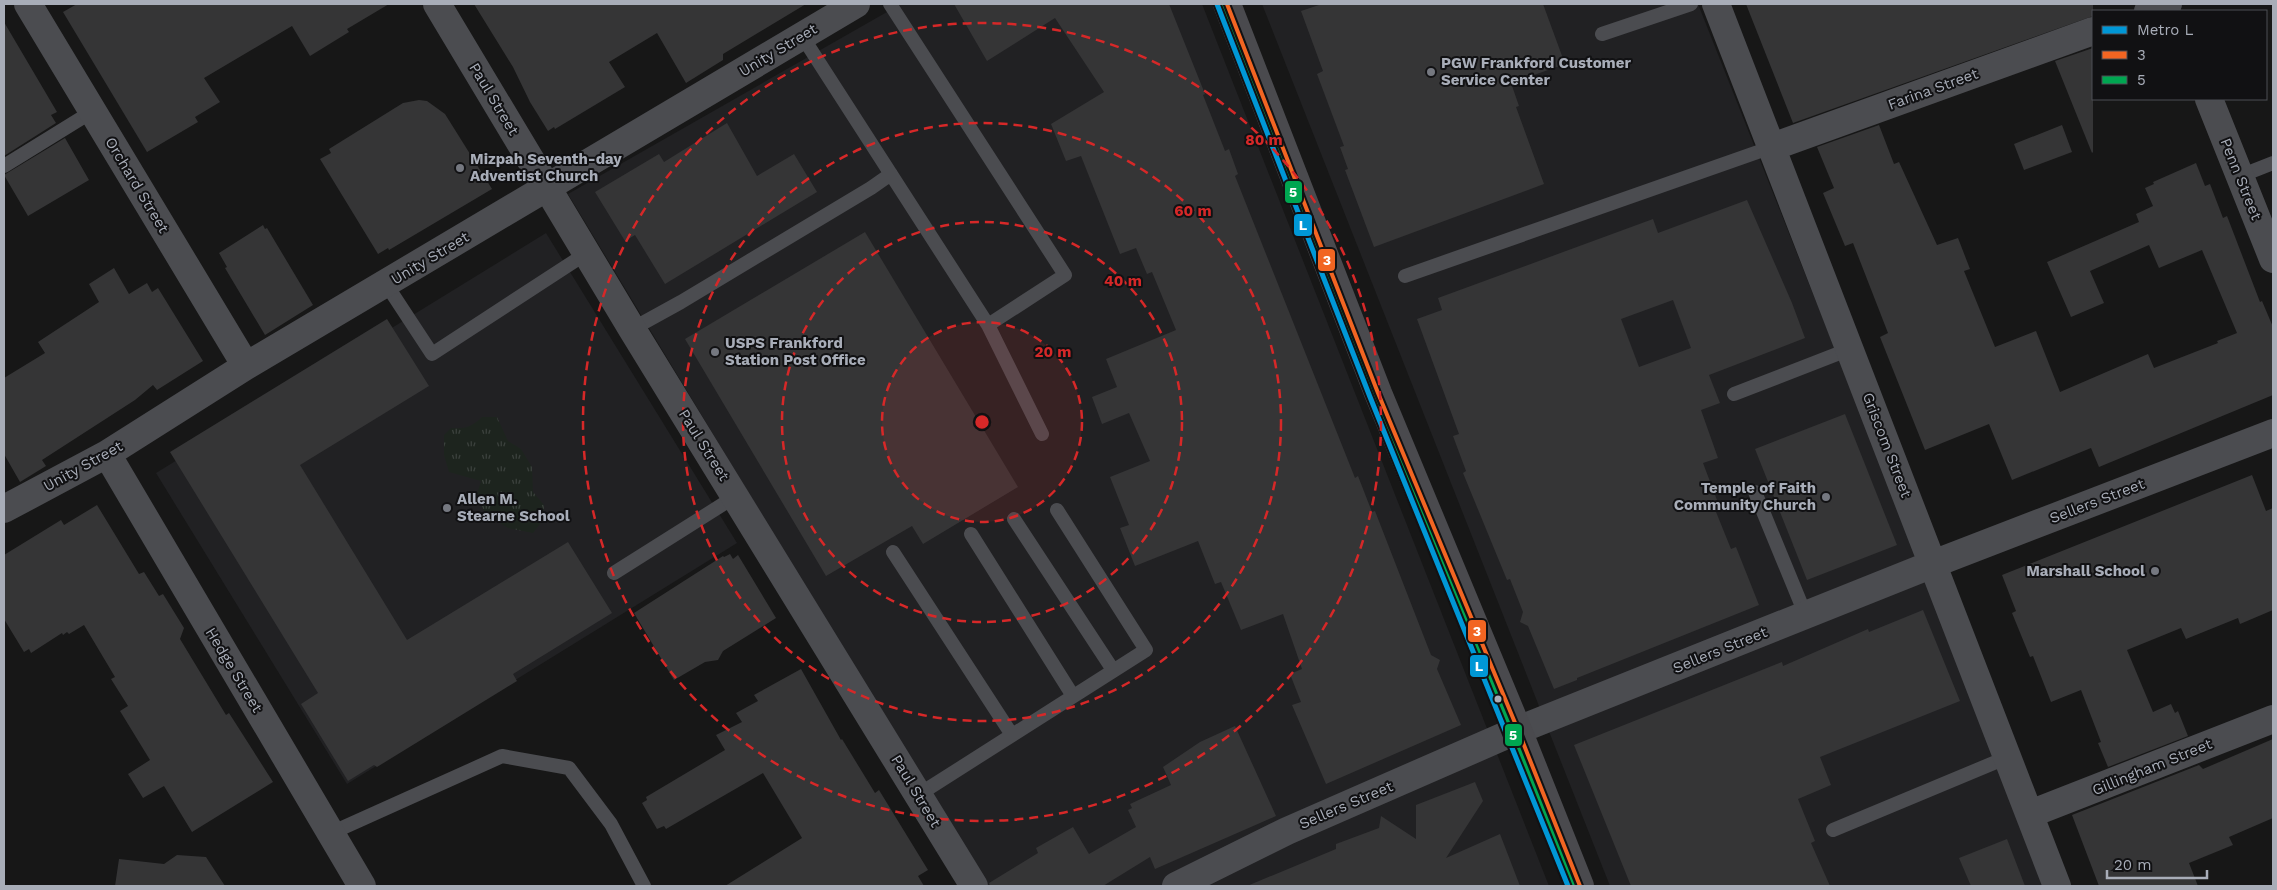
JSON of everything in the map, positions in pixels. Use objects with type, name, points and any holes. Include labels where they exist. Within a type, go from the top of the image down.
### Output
[{"type":"main road","points":[[1227,4],[1378,393],[1518,730],[1580,886]]},
{"type":"street","name":"Orchard Street","points":[[28,4],[246,366]]},
{"type":"street","name":"Paul Street","points":[[437,4],[632,329],[974,886]]},
{"type":"street","name":"Unity Street","points":[[4,509],[107,454],[246,366],[856,4]]},
{"type":"street","name":"Griscom Street","points":[[1716,4],[2057,886]]},
{"type":"street","points":[[2151,10],[2168,4]]},
{"type":"street","name":"Farina Street","points":[[1772,147],[2092,31]]},
{"type":"street","name":"Penn Street","points":[[2209,100],[2273,259]]},
{"type":"street","name":"Sellers Street","points":[[1176,886],[1287,831],[1518,730],[1932,564],[2273,434]]},
{"type":"street","name":"Hedge Street","points":[[107,454],[362,886]]},
{"type":"street","name":"Gillingham Street","points":[[2030,814],[2273,719]]},
{"type":"lane","points":[[890,4],[1065,274],[988,325]]},
{"type":"lane","points":[[1602,34],[1691,4]]},
{"type":"lane","points":[[802,36],[988,325],[1042,434]]},
{"type":"lane","points":[[4,166],[93,112]]},
{"type":"lane","points":[[1405,276],[1772,147]]},
{"type":"lane","points":[[2240,176],[2273,163]]},
{"type":"lane","points":[[632,329],[871,188],[891,174]]},
{"type":"lane","points":[[386,284],[432,354],[587,253]]},
{"type":"lane","points":[[1734,394],[1850,349]]},
{"type":"lane","points":[[1755,492],[1806,616]]},
{"type":"lane","points":[[614,573],[736,496]]},
{"type":"lane","points":[[918,795],[1146,650],[1057,510]]},
{"type":"lane","points":[[1014,520],[1113,670]]},
{"type":"lane","points":[[971,534],[1073,696]]},
{"type":"lane","points":[[893,552],[1012,735]]},
{"type":"lane","points":[[331,833],[502,756],[569,768],[611,824],[644,886]]},
{"type":"lane","points":[[1833,830],[2008,757]]},
{"type":"shaded area","points":[[901,4],[1202,4],[1549,886],[986,886],[568,194]]},
{"type":"shaded area","points":[[1262,4],[1698,4],[2048,886],[1610,886]]},
{"type":"shaded area","name":"Allen M. Stearne School","points":[[546,233],[737,543],[347,784],[156,473]]},
{"type":"green space","points":[[482,417],[497,417],[508,441],[521,449],[532,467],[533,492],[544,505],[543,520],[533,533],[508,528],[486,514],[476,497],[481,481],[449,472],[444,455],[444,435],[451,428],[468,427]]},
{"type":"building","points":[[77,4],[389,4],[347,29],[349,32],[310,56],[292,26],[204,78],[220,102],[195,117],[198,122],[147,152],[63,12]]},
{"type":"building","points":[[474,4],[806,4],[723,54],[723,60],[686,83],[657,33],[609,62],[625,87],[555,129],[554,127],[548,131],[530,102],[513,67]]},
{"type":"building","points":[[954,4],[1169,4],[1205,94],[1203,95],[1225,151],[1229,149],[1238,174],[1235,176],[1355,478],[1358,476],[1372,512],[1375,511],[1431,655],[1440,660],[1437,669],[1461,725],[1326,784],[1292,705],[1301,702],[1290,674],[1302,669],[1283,614],[1241,630],[1221,582],[1215,584],[1198,541],[1135,566],[1120,528],[1129,525],[1110,477],[1150,461],[1129,413],[1102,424],[1092,397],[1117,387],[1106,359],[1176,330],[1152,272],[1147,274],[1136,248],[1120,254],[1081,156],[1066,161],[1051,124],[1104,92],[1055,18],[987,61]]},
{"type":"building","points":[[1322,4],[1543,4],[1565,64],[1511,83],[1519,106],[1516,107],[1544,184],[1374,247],[1345,170],[1348,169],[1340,147],[1344,146],[1317,74],[1323,71],[1301,11]]},
{"type":"building","points":[[1746,4],[2093,4],[2092,16],[1793,123]]},
{"type":"building","points":[[4,22],[57,112],[51,115],[56,123],[4,156]]},
{"type":"building","points":[[2092,48],[2092,153],[2055,61]]},
{"type":"building","points":[[419,100],[427,101],[445,114],[492,189],[389,250],[388,248],[378,254],[320,159],[331,153],[329,149],[403,103]]},
{"type":"building","points":[[727,123],[757,176],[794,154],[817,192],[665,284],[635,235],[625,241],[595,192],[659,154],[664,162]]},
{"type":"building","points":[[1879,125],[1894,164],[1899,162],[1937,245],[1958,238],[1970,269],[1964,271],[1995,347],[2036,331],[2060,392],[2148,354],[2154,368],[2218,343],[2217,341],[2237,333],[2202,250],[2159,268],[2149,245],[2090,271],[2104,303],[2071,317],[2047,262],[2139,222],[2136,214],[2153,206],[2145,188],[2154,184],[2153,182],[2196,163],[2205,186],[2210,184],[2223,218],[2227,216],[2260,302],[2262,301],[2273,327],[2273,395],[2099,467],[2091,448],[2012,480],[1989,424],[1925,450],[1880,337],[1888,333],[1853,243],[1845,246],[1823,193],[1834,188],[1817,147]]},
{"type":"building","points":[[2062,125],[2072,152],[2024,170],[2014,144]]},
{"type":"building","points":[[65,138],[89,180],[28,216],[4,175]]},
{"type":"building","points":[[1747,200],[1792,303],[1805,338],[1709,375],[1720,403],[1701,410],[1718,458],[1703,463],[1717,500],[1712,502],[1731,549],[1736,547],[1759,605],[1554,689],[1528,626],[1520,622],[1523,612],[1510,579],[1507,580],[1463,473],[1466,471],[1453,436],[1459,434],[1417,319],[1442,310],[1438,298],[1653,219],[1658,233]],"holes":[[[1673,300],[1691,348],[1639,367],[1621,319]]]},
{"type":"building","points":[[263,225],[265,229],[267,228],[313,305],[265,335],[225,268],[227,267],[219,253]]},
{"type":"building","points":[[865,232],[1018,487],[923,544],[912,526],[826,576],[685,339]]},
{"type":"building","points":[[114,268],[129,294],[147,283],[152,292],[158,288],[203,361],[157,390],[153,385],[135,400],[42,460],[46,466],[20,482],[4,454],[4,378],[45,353],[38,342],[99,302],[89,284]]},
{"type":"building","points":[[387,319],[429,386],[300,465],[407,640],[568,542],[612,613],[513,674],[517,681],[377,767],[374,765],[348,781],[301,704],[318,693],[170,452]]},
{"type":"building","name":"Temple of Faith Community Church","points":[[1845,414],[1897,545],[1807,580],[1755,449]]},
{"type":"building","points":[[2252,475],[2266,511],[2273,508],[2273,610],[2240,624],[2238,618],[2186,639],[2181,628],[2127,650],[2153,712],[2171,704],[2175,713],[2178,711],[2188,736],[2108,767],[2098,743],[2101,742],[2081,690],[2051,702],[2033,656],[2030,657],[2012,613],[2016,611],[2002,575]]},
{"type":"building","points":[[97,505],[139,574],[144,572],[159,596],[163,594],[184,628],[180,639],[226,715],[229,713],[273,782],[192,832],[164,786],[143,798],[128,774],[150,760],[120,711],[128,706],[111,679],[115,677],[84,625],[69,634],[67,632],[63,635],[62,633],[31,653],[29,649],[24,652],[4,619],[4,555],[61,520],[64,525]]},
{"type":"building","points":[[730,554],[733,559],[738,555],[776,618],[723,651],[718,660],[705,662],[674,680],[634,613],[723,556]]},
{"type":"building","points":[[1923,610],[1960,701],[1820,757],[1831,785],[1798,799],[1815,841],[1811,843],[1830,886],[1631,886],[1574,745],[1782,662],[1783,666],[1868,629],[1869,632]]},
{"type":"building","points":[[801,669],[841,740],[875,793],[879,790],[928,870],[918,876],[924,886],[725,886],[802,838],[763,773],[666,829],[664,826],[657,829],[642,803],[647,800],[646,797],[725,750],[716,735],[742,722],[736,713],[758,701],[754,695]]},
{"type":"building","points":[[1235,726],[1276,816],[1155,869],[1150,857],[1103,886],[990,886],[989,883],[1038,853],[1036,848],[1073,827],[1089,854],[1136,827],[1128,810],[1132,808],[1130,804],[1171,785],[1163,767],[1200,742]]},
{"type":"building","points":[[2273,739],[2273,818],[2229,837],[2233,845],[2189,863],[2198,886],[2099,886],[2072,815],[2199,765],[2203,769]]},
{"type":"building","points":[[1475,782],[1483,801],[1446,858],[1500,834],[1520,886],[1247,886],[1336,849],[1336,844],[1379,828],[1381,816],[1416,839],[1416,805]]},
{"type":"building","points":[[2007,839],[2025,886],[1971,886],[1959,858]]},
{"type":"building","points":[[177,855],[206,857],[225,886],[115,886],[119,859],[164,864]]},
{"type":"metro line","name":"L","points":[[1217,4],[1370,397],[1568,886]]},
{"type":"transit line","name":"3","points":[[1227,4],[1378,393],[1518,730],[1580,886]]},
{"type":"transit line","name":"5","points":[[1221,6],[1372,395],[1512,732],[1573,886]]},
{"type":"place","name":"PGW Frankford Customer Service Center","points":[[1431,72]]},
{"type":"place","name":"Mizpah Seventh-day Adventist Church","points":[[460,168]]},
{"type":"place","name":"USPS Frankford Station Post Office","points":[[715,352]]},
{"type":"place","name":"Temple of Faith Community Church","points":[[1826,497]]},
{"type":"place","name":"Allen M. Stearne School","points":[[447,508]]},
{"type":"place","name":"Marshall School","points":[[2155,571]]}]
